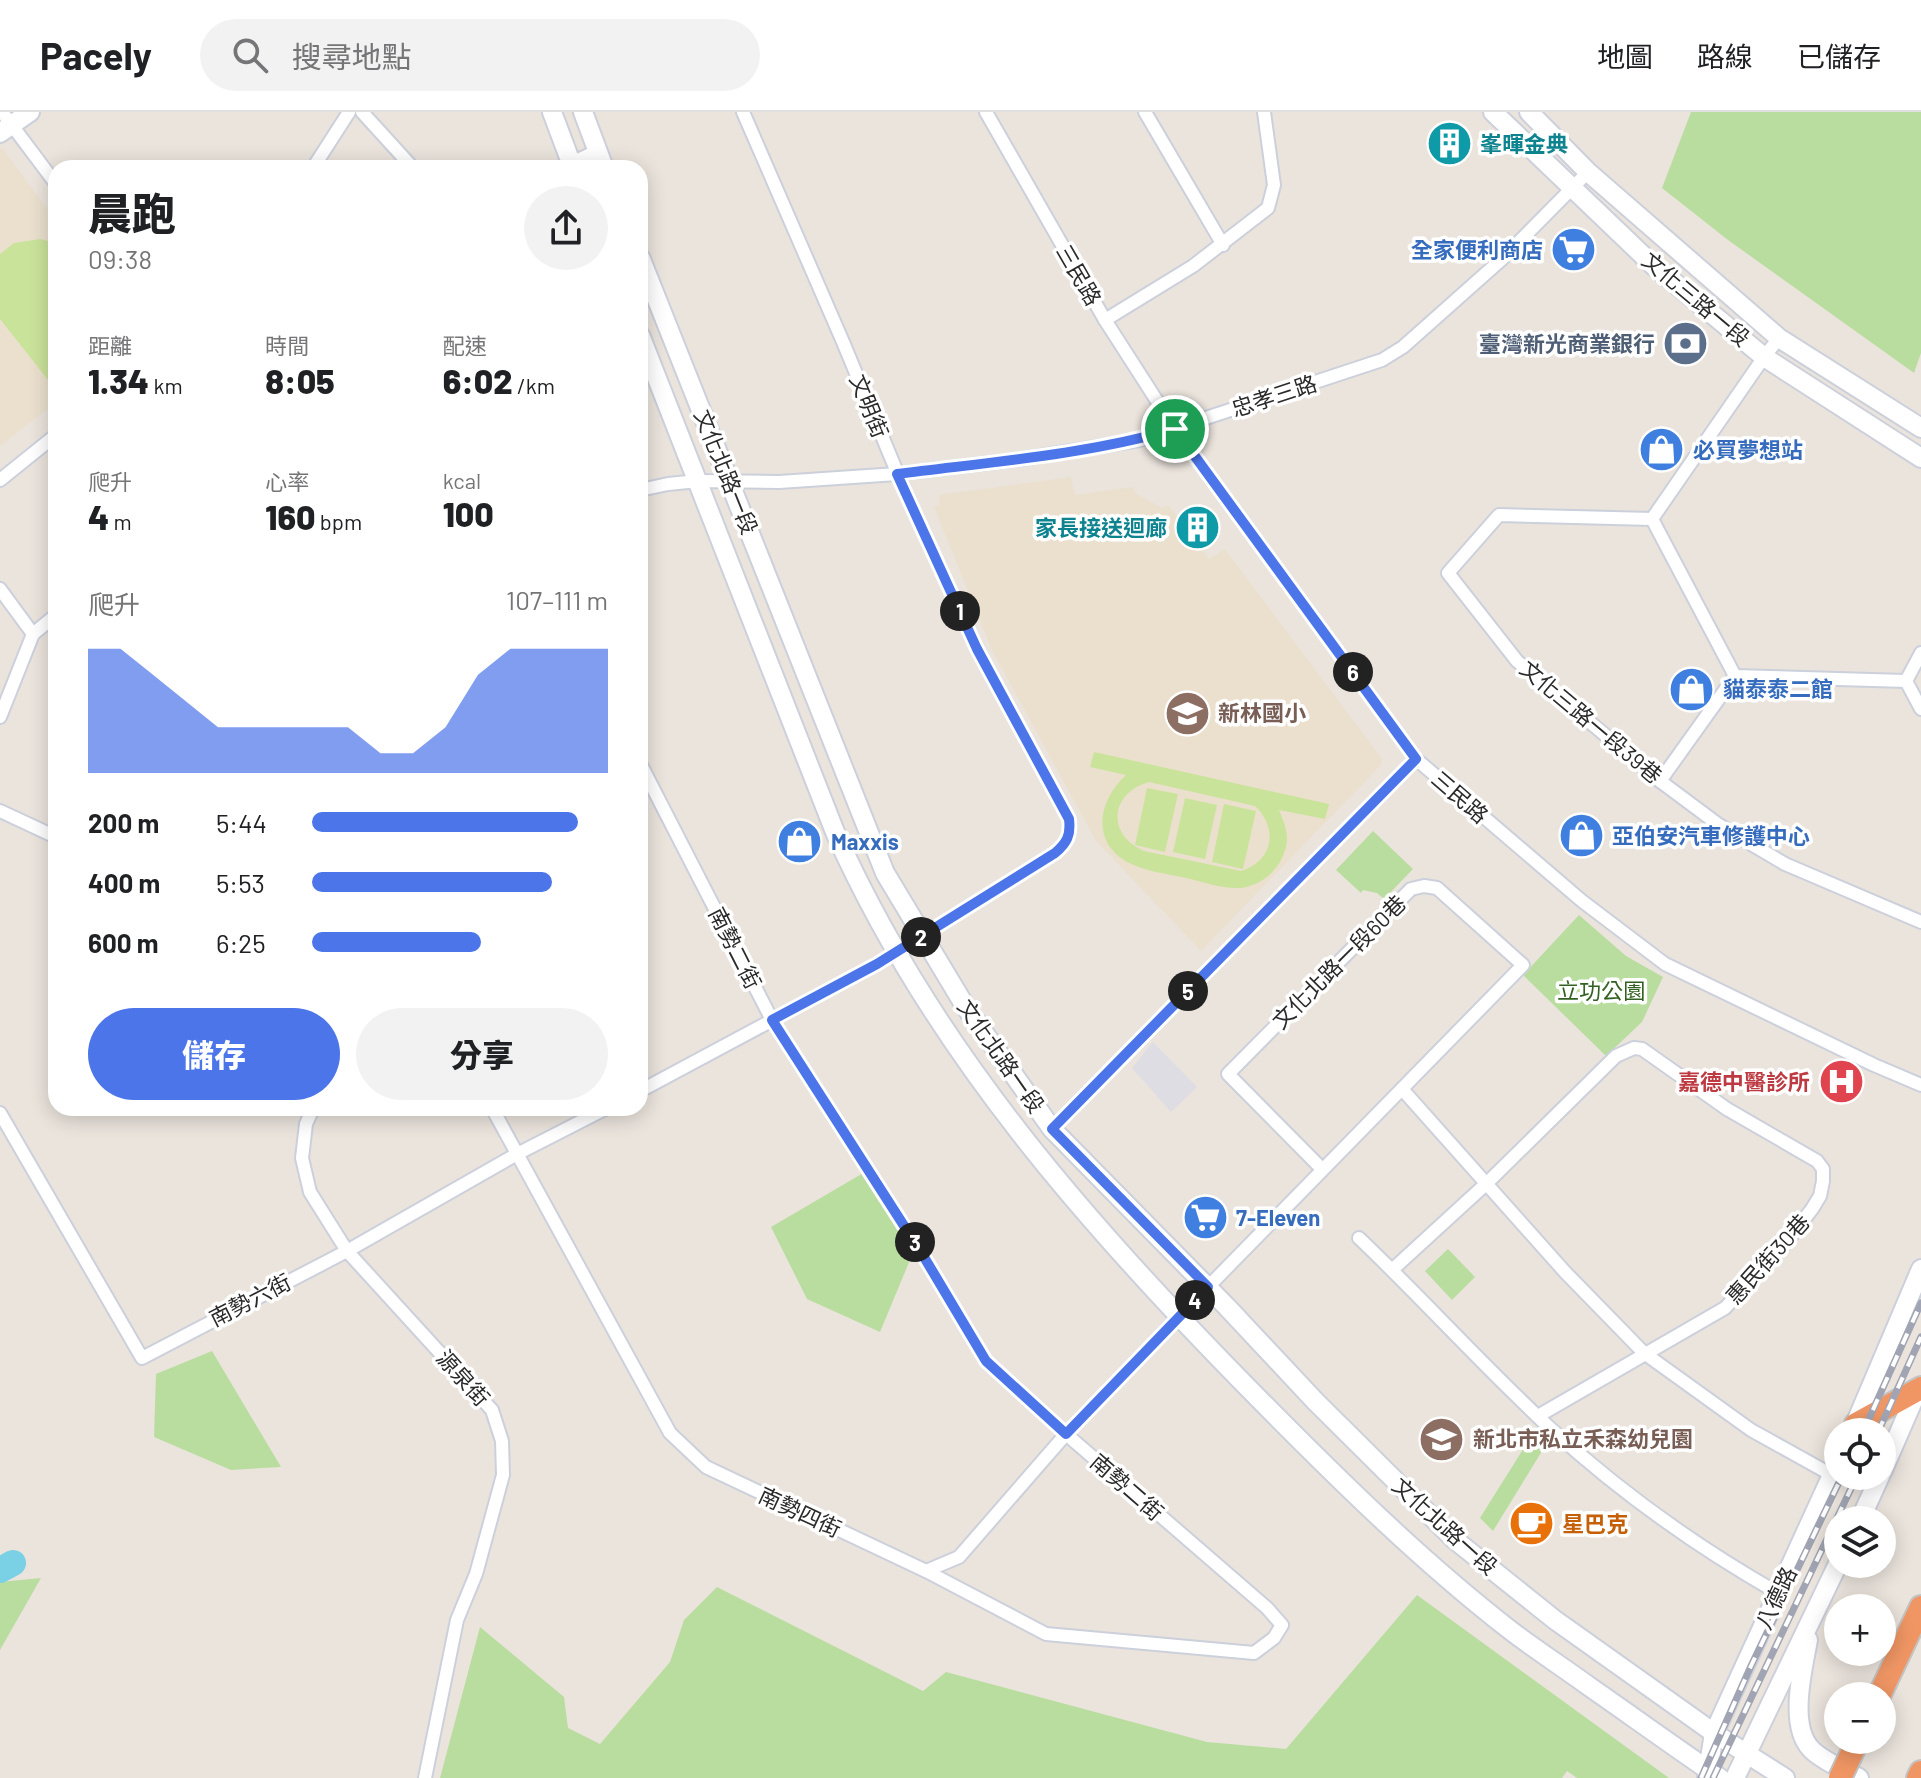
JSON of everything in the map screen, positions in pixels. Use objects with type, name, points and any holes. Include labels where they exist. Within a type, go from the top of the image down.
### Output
[{"type":"highway","points":[[1870,1418],[1920,1387]]},
{"type":"highway","points":[[1886,1682],[1921,1607]]},
{"type":"highway","points":[[1851,1777],[1855,1754]]},
{"type":"highway","points":[[1918,1778],[1921,1772]]},
{"type":"street","points":[[30,112],[5,123],[48,174]]},
{"type":"street","points":[[318,160],[349,112]]},
{"type":"street","points":[[362,112],[406,160]]},
{"type":"street","points":[[552,112],[567,160]]},
{"type":"street","points":[[583,112],[601,159]]},
{"type":"street","name":"文明街","points":[[743,112],[897,474],[977,649],[1069,819],[1070,831],[1066,844],[1055,853],[922,937]]},
{"type":"street","name":"三民路","points":[[986,112],[1105,320],[1175,429],[1416,759],[1582,901],[1665,964],[1921,1085]]},
{"type":"street","points":[[1145,112],[1223,245]]},
{"type":"street","points":[[1105,320],[1193,266],[1268,208],[1274,185],[1264,112]]},
{"type":"street","name":"文化三路一段","points":[[1493,112],[1654,266],[1764,357],[1921,458]]},
{"type":"street","name":"文化三路一段","points":[[1529,112],[1588,172],[1779,338],[1921,428]]},
{"type":"street","name":"忠孝三路","points":[[698,481],[779,482],[897,474],[1139,440],[1382,360],[1403,347],[1502,259],[1588,172]]},
{"type":"street","name":"文化北路一段","points":[[648,277],[885,873],[965,1006],[1052,1129],[1315,1401],[1455,1540],[1555,1620],[1714,1733],[1785,1778]]},
{"type":"street","points":[[1735,676],[1652,519],[1779,338]]},
{"type":"street","name":"文化北路一段","points":[[648,355],[835,832],[860,886],[895,953],[933,1015],[1031,1148],[1179,1317],[1303,1443],[1431,1565],[1511,1631],[1711,1775]]},
{"type":"street","points":[[0,480],[48,441]]},
{"type":"street","points":[[648,488],[698,481]]},
{"type":"street","name":"文化三路一段39巷","points":[[1652,519],[1499,515],[1448,573],[1517,661],[1660,781],[1719,825],[1785,864],[1921,922]]},
{"type":"street","points":[[0,589],[33,634]]},
{"type":"street","points":[[0,717],[33,634],[48,622]]},
{"type":"street","points":[[1906,681],[1921,653]]},
{"type":"street","points":[[1735,676],[1906,681]]},
{"type":"street","points":[[1660,781],[1735,676]]},
{"type":"street","points":[[1906,681],[1921,709]]},
{"type":"street","points":[[1052,1129],[1416,759]]},
{"type":"street","name":"南勢二街","points":[[648,779],[772,1020],[924,1257],[986,1361],[1267,1608],[1282,1625]]},
{"type":"street","points":[[0,811],[48,833]]},
{"type":"street","name":"文化北路一段60巷","points":[[1208,1287],[1523,965],[1437,888],[1424,886],[1411,889],[1228,1074],[1322,1169]]},
{"type":"street","points":[[648,1087],[922,937]]},
{"type":"street","name":"惠民街30巷","points":[[1392,1270],[1487,1183],[1616,1056],[1634,1048],[1642,1049],[1727,1109],[1817,1161],[1823,1169],[1820,1196],[1784,1245],[1725,1308],[1538,1416]]},
{"type":"street","points":[[1402,1089],[1565,1272],[1644,1353],[1751,1430],[1824,1463]]},
{"type":"street","name":"南勢六街","points":[[0,1113],[142,1358],[347,1251],[517,1154],[591,1116]]},
{"type":"street","name":"源泉街","points":[[310,1116],[302,1158],[310,1192],[347,1251],[492,1410],[502,1441],[503,1475],[476,1574],[457,1620],[425,1778]]},
{"type":"street","name":"南勢四街","points":[[496,1116],[670,1433],[706,1467],[926,1571],[1046,1634],[1254,1653],[1274,1638],[1282,1625]]},
{"type":"street","points":[[1359,1238],[1538,1416],[1635,1498],[1709,1551],[1778,1593]]},
{"type":"street","points":[[1858,1418],[1921,1269]]},
{"type":"street","points":[[926,1571],[959,1557],[1066,1434],[1208,1287]]},
{"type":"street","points":[[1896,1441],[1920,1387]]},
{"type":"street","name":"八德路","points":[[1711,1775],[1714,1733],[1825,1490]]},
{"type":"street","name":"八德路","points":[[1735,1778],[1831,1578]]},
{"type":"street","points":[[1812,1617],[1797,1701],[1802,1728],[1810,1748],[1851,1777]]},
{"type":"shaded area","points":[[2,148],[48,210],[48,408],[0,446]]},
{"type":"shaded area","name":"新林國小","points":[[1071,477],[1075,495],[1133,487],[1135,493],[1162,508],[1168,505],[1209,559],[1225,549],[1382,759],[1380,766],[1201,951],[1096,841],[992,650],[934,507],[940,505],[939,495]]},
{"type":"shaded area","points":[[1153,1042],[1197,1087],[1171,1112],[1132,1068]]},
{"type":"green space","points":[[1691,112],[1921,112],[1921,353],[1914,373],[1728,240],[1662,188]]},
{"type":"green space","points":[[40,239],[48,241],[48,380],[0,319],[0,254],[14,243]]},
{"type":"green space","points":[[1094,752],[1329,804],[1325,819],[1279,810],[1287,839],[1278,865],[1258,883],[1240,888],[1226,887],[1141,868],[1115,853],[1107,843],[1102,820],[1110,796],[1126,775],[1090,767]],"holes":[[[1149,782],[1255,806],[1267,824],[1269,843],[1260,860],[1241,871],[1144,851],[1123,835],[1119,825],[1120,804],[1126,795]]]},
{"type":"green space","points":[[1147,788],[1178,794],[1165,852],[1135,845]]},
{"type":"green space","points":[[1185,798],[1217,805],[1205,859],[1173,852]]},
{"type":"green space","points":[[1224,804],[1256,811],[1243,869],[1212,862]]},
{"type":"green space","points":[[1373,831],[1413,869],[1384,899],[1377,893],[1363,890],[1361,893],[1336,870]]},
{"type":"green space","name":"立功公園","points":[[1579,915],[1626,956],[1663,977],[1642,1022],[1606,1056],[1523,975]]},
{"type":"green space","points":[[865,1172],[912,1255],[880,1332],[807,1299],[771,1227]]},
{"type":"green space","points":[[1448,1249],[1475,1277],[1452,1300],[1425,1271]]},
{"type":"green space","points":[[212,1351],[281,1467],[231,1470],[154,1437],[156,1374]]},
{"type":"green space","points":[[1537,1427],[1550,1438],[1493,1531],[1480,1518]]},
{"type":"green space","points":[[41,1578],[0,1650],[0,1582]]},
{"type":"green space","points":[[717,1587],[923,1691],[946,1672],[1207,1742],[1286,1749],[1417,1595],[1669,1778],[1577,1778],[1567,1771],[1562,1778],[440,1778],[480,1627],[564,1697],[568,1728],[600,1744],[670,1662],[684,1620]]},
{"type":"waterway","points":[[0,1570],[13,1563]]},
{"type":"railway","points":[[1869,1418],[1921,1303]]},
{"type":"railway","points":[[1884,1418],[1921,1337]]},
{"type":"railway","points":[[1701,1778],[1835,1490]]},
{"type":"railway","points":[[1713,1778],[1850,1490]]},
{"type":"place","name":"峯暉金典","points":[[1449,144]]},
{"type":"place","name":"全家便利商店","points":[[1574,250]]},
{"type":"place","name":"臺灣新光商業銀行","points":[[1686,344]]},
{"type":"place","name":"必買夢想站","points":[[1662,450]]},
{"type":"place","name":"家長接送迴廊","points":[[1198,528]]},
{"type":"place","name":"貓泰泰二館","points":[[1692,689]]},
{"type":"place","name":"新林國小","points":[[1187,713]]},
{"type":"place","name":"亞伯安汽車修護中心","points":[[1581,836]]},
{"type":"place","name":"Maxxis","points":[[800,842]]},
{"type":"place","name":"嘉德中醫診所","points":[[1841,1082]]},
{"type":"place","name":"7-Eleven","points":[[1205,1218]]},
{"type":"place","name":"新北市私立禾森幼兒園","points":[[1442,1439]]},
{"type":"place","name":"星巴克","points":[[1531,1524]]},
{"type":"route","points":[[1175,429],[1416,759],[1052,1129],[1208,1287],[1066,1434],[986,1361],[924,1257],[772,1020],[877,964],[1055,853],[1066,844],[1070,831],[1069,819],[977,649],[897,474],[1022,459],[1139,440],[1175,429]]}]
